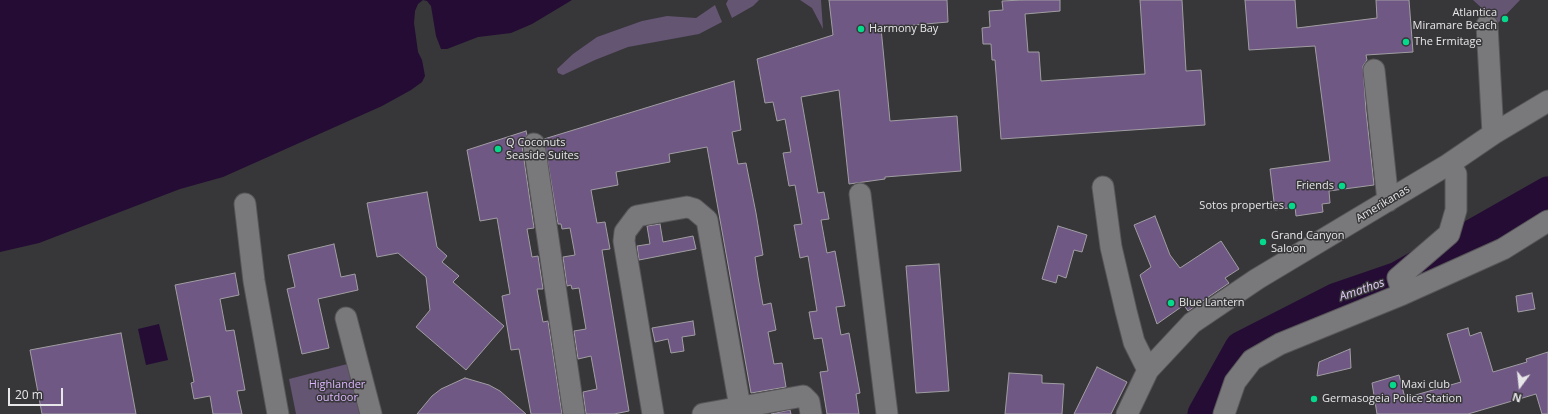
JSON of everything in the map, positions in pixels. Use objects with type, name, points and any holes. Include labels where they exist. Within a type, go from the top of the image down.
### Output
[{"type":"street","points":[[1487,25],[1493,134]]},
{"type":"street","points":[[1374,70],[1388,201]]},
{"type":"street","name":"Amerikanas","points":[[1127,414],[1148,370],[1192,323],[1257,279],[1449,164],[1493,134],[1548,101]]},
{"type":"street","points":[[534,144],[574,414]]},
{"type":"street","points":[[1403,294],[1398,278],[1449,234],[1456,210],[1456,174],[1449,164]]},
{"type":"street","points":[[1103,187],[1111,247],[1126,310],[1134,342],[1148,370]]},
{"type":"street","points":[[860,194],[887,414]]},
{"type":"street","points":[[245,204],[254,281],[278,414]]},
{"type":"street","points":[[653,414],[624,241],[625,232],[637,216],[687,207],[694,209],[707,220],[740,407]]},
{"type":"street","points":[[1224,414],[1236,382],[1252,360],[1280,344],[1403,294],[1503,249],[1548,221]]},
{"type":"street","points":[[346,318],[371,414]]},
{"type":"street","points":[[703,414],[740,407],[807,405]]},
{"type":"green space","points":[[728,0],[759,0],[753,6],[732,18],[726,4]]},
{"type":"green space","points":[[800,0],[821,0],[823,29],[812,8]]},
{"type":"green space","points":[[1473,0],[1520,0],[1498,23]]},
{"type":"green space","points":[[715,5],[722,22],[699,34],[628,47],[563,75],[558,73],[557,69],[573,54],[597,37],[642,21],[667,16],[696,18]]},
{"type":"green space","name":"Highlander outdoor","points":[[355,362],[365,414],[296,414],[289,379]]},
{"type":"shaded area","points":[[0,0],[423,0],[418,4],[415,11],[414,23],[418,52],[422,60],[425,76],[422,82],[411,90],[382,106],[223,177],[180,189],[39,243],[0,252]]},
{"type":"shaded area","points":[[423,0],[572,0],[532,24],[511,33],[478,37],[447,49],[441,49],[436,36],[431,6],[427,1]]},
{"type":"shaded area","points":[[159,324],[168,360],[146,365],[138,329]]},
{"type":"building","points":[[829,0],[947,0],[948,22],[881,28],[890,121],[957,116],[961,171],[885,177],[885,179],[849,184],[839,90],[801,97],[818,193],[824,192],[829,219],[821,220],[827,253],[835,251],[845,306],[836,307],[841,335],[849,333],[860,393],[856,394],[859,414],[827,414],[820,372],[828,371],[822,338],[814,339],[809,312],[817,311],[808,256],[800,258],[794,225],[802,224],[795,185],[789,186],[783,153],[791,152],[785,119],[777,121],[773,102],[765,103],[757,59],[833,35]]},
{"type":"building","points":[[1060,0],[1060,11],[1025,14],[1028,52],[1039,52],[1041,81],[1145,74],[1140,0],[1182,0],[1186,71],[1201,70],[1205,125],[1001,139],[995,60],[992,60],[991,44],[983,44],[982,28],[990,27],[989,11],[1003,10],[1002,1]]},
{"type":"building","points":[[1245,0],[1295,0],[1297,28],[1377,18],[1376,0],[1409,0],[1413,52],[1366,55],[1367,60],[1363,66],[1374,185],[1329,191],[1330,203],[1322,204],[1323,212],[1296,216],[1295,207],[1275,210],[1270,169],[1330,161],[1315,46],[1249,50]]},
{"type":"building","points":[[734,81],[741,130],[732,132],[738,164],[746,163],[763,255],[755,257],[763,305],[771,303],[776,330],[768,332],[774,364],[782,363],[786,387],[751,393],[707,147],[669,154],[670,162],[616,172],[618,185],[591,190],[597,223],[605,222],[610,249],[602,250],[629,411],[614,414],[586,414],[583,392],[597,389],[591,356],[578,359],[574,331],[586,329],[579,288],[572,289],[571,285],[567,286],[563,257],[575,255],[570,228],[562,229],[561,224],[558,224],[544,139]]},
{"type":"building","points":[[526,131],[527,135],[523,139],[522,146],[534,228],[527,229],[532,257],[538,256],[543,289],[537,289],[543,322],[548,321],[562,414],[531,414],[519,349],[511,350],[502,296],[510,294],[497,218],[480,221],[467,150]]},
{"type":"building","points":[[427,192],[437,247],[447,256],[442,262],[459,276],[453,282],[504,326],[466,370],[416,327],[430,310],[426,277],[398,253],[377,257],[367,203]]},
{"type":"building","points":[[1155,216],[1170,255],[1180,268],[1221,241],[1239,269],[1225,278],[1229,283],[1188,311],[1184,305],[1157,324],[1140,275],[1151,267],[1134,225]]},
{"type":"building","points":[[660,224],[663,242],[693,236],[696,249],[639,260],[637,246],[650,244],[647,226]]},
{"type":"building","points":[[1058,226],[1087,235],[1082,252],[1074,250],[1066,278],[1058,275],[1056,283],[1042,279]]},
{"type":"building","points":[[334,244],[341,277],[355,274],[358,290],[318,299],[329,348],[302,354],[287,289],[295,287],[288,255]]},
{"type":"building","points":[[939,264],[949,391],[916,393],[906,266]]},
{"type":"building","points":[[235,273],[239,295],[220,299],[226,331],[234,330],[245,390],[237,391],[242,414],[213,414],[210,396],[194,399],[191,383],[194,382],[175,285]]},
{"type":"building","points":[[1532,293],[1535,309],[1518,312],[1516,296]]},
{"type":"building","points":[[693,321],[695,335],[682,337],[684,351],[671,353],[668,339],[655,342],[652,328]]},
{"type":"building","points":[[1468,328],[1470,336],[1481,332],[1493,372],[1527,362],[1526,359],[1548,352],[1548,414],[1542,414],[1536,394],[1468,414],[1377,414],[1372,383],[1399,375],[1405,398],[1461,382],[1447,334]]},
{"type":"building","points":[[121,333],[136,414],[42,414],[30,350]]},
{"type":"building","points":[[1350,349],[1351,368],[1317,376],[1319,362]]},
{"type":"building","points":[[1097,367],[1127,382],[1111,414],[1074,414]]},
{"type":"building","points":[[1009,373],[1042,375],[1042,383],[1064,384],[1062,414],[1005,414]]},
{"type":"building","points":[[465,378],[489,385],[500,391],[526,414],[417,414],[432,396],[441,389]]},
{"type":"building","points":[[790,410],[791,414],[771,414]]},
{"type":"waterway","name":"Amathos","points":[[1204,414],[1241,348],[1337,299],[1398,278],[1548,193]]},
{"type":"place","name":"Atlantica Miramare Beach","points":[[1505,19]]},
{"type":"place","name":"Harmony Bay","points":[[861,29]]},
{"type":"place","name":"The Ermitage","points":[[1406,42]]},
{"type":"place","name":"Q Coconuts Seaside Suites","points":[[498,149]]},
{"type":"place","name":"Friends","points":[[1342,186]]},
{"type":"place","name":"Sotos properties","points":[[1292,206]]},
{"type":"place","name":"Grand Canyon Saloon","points":[[1263,242]]},
{"type":"place","name":"Blue Lantern","points":[[1171,303]]},
{"type":"place","name":"Maxi club","points":[[1393,385]]},
{"type":"place","name":"Germasogeia Police Station","points":[[1314,399]]}]
